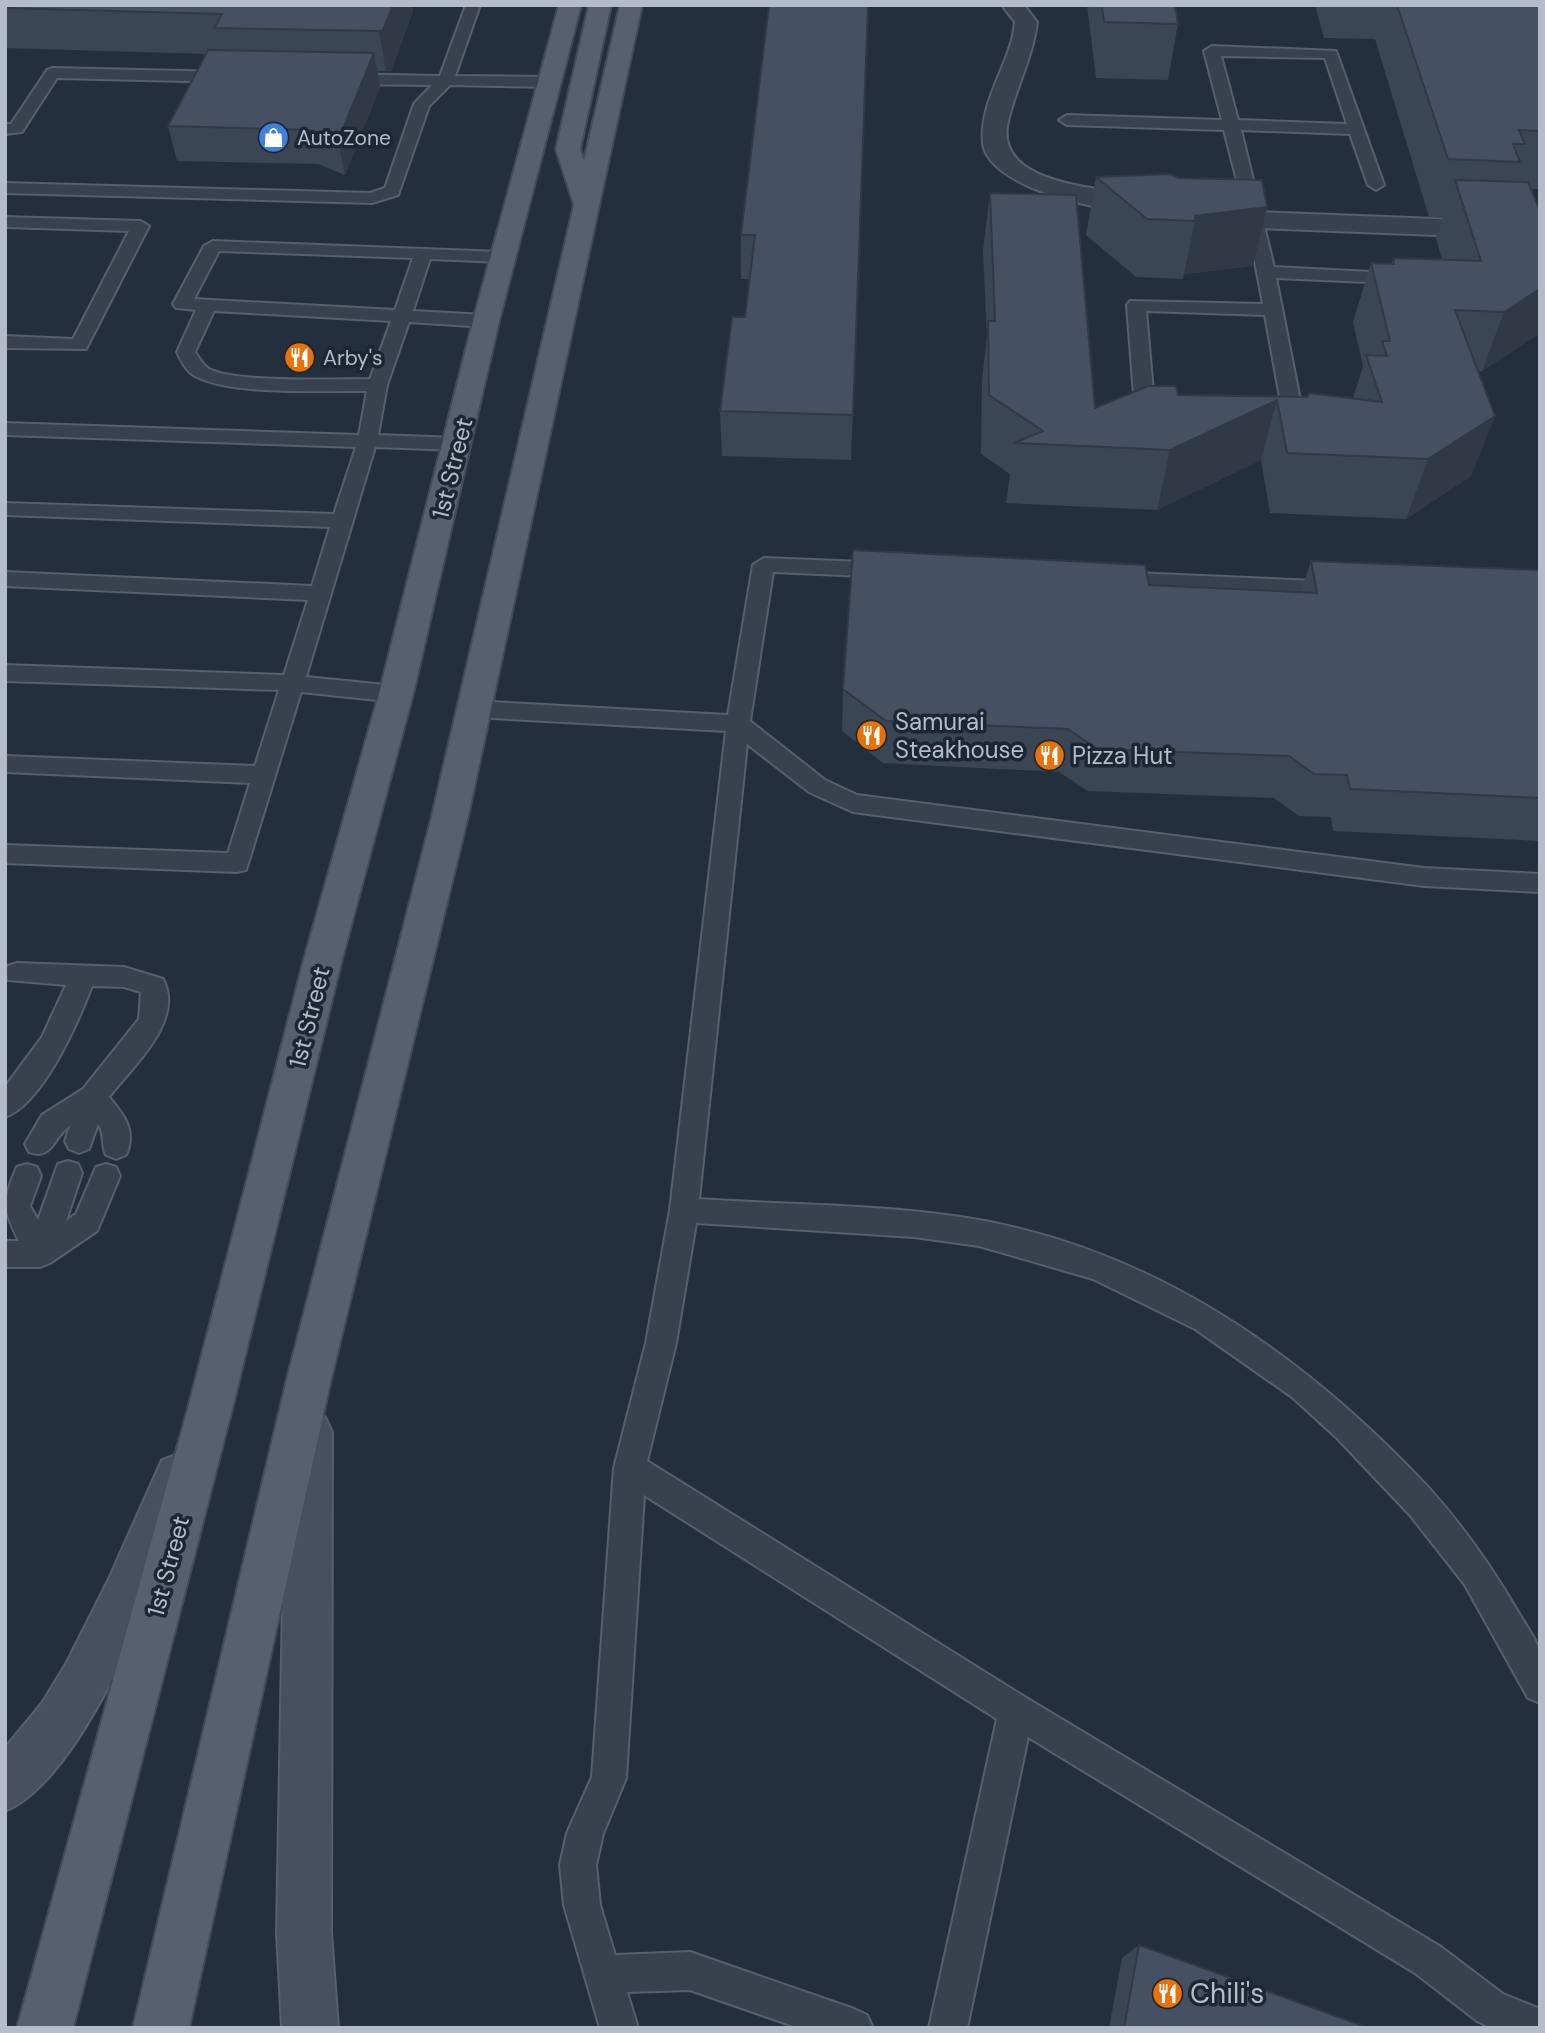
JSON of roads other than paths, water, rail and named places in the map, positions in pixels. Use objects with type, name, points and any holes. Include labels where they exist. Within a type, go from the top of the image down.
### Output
[{"type":"main road","name":"1st Street","points":[[45,2028],[212,1401],[322,963],[396,694],[502,257],[570,5]]},
{"type":"main road","points":[[586,204],[568,149],[600,5]]},
{"type":"main road","points":[[161,2028],[309,1379],[406,996],[473,709],[631,5]]},
{"type":"main road","points":[[309,1379],[304,1932],[310,2028]]},
{"type":"main road","points":[[5,1785],[36,1753],[87,1678],[212,1401]]},
{"type":"street","points":[[1013,5],[1026,22],[1024,42],[994,127],[998,156],[1009,167],[1028,178],[1059,189],[1164,206]]},
{"type":"street","points":[[1191,210],[1256,220],[1540,231]]},
{"type":"lane","points":[[5,188],[372,198],[391,191],[422,104],[446,80],[473,5]]},
{"type":"lane","points":[[1253,414],[1293,415],[1256,220],[1212,51],[1331,54],[1376,185]]},
{"type":"lane","points":[[5,129],[16,129],[52,73],[244,77]]},
{"type":"lane","points":[[327,79],[551,82]]},
{"type":"lane","points":[[1068,120],[1356,130]]},
{"type":"lane","points":[[5,222],[140,226],[79,345],[5,342]]},
{"type":"lane","points":[[486,321],[182,304],[213,246],[502,257]]},
{"type":"lane","points":[[5,854],[237,863],[368,439],[377,385],[423,253]]},
{"type":"lane","points":[[1266,272],[1391,278]]},
{"type":"lane","points":[[1172,410],[1145,408],[1136,305],[1273,310]]},
{"type":"lane","points":[[208,306],[186,352],[193,365],[205,374],[282,382],[377,385]]},
{"type":"lane","points":[[5,429],[458,443]]},
{"type":"lane","points":[[5,509],[342,521]]},
{"type":"lane","points":[[619,2028],[582,1905],[578,1865],[585,1833],[609,1778],[630,1468],[661,1343],[684,1210],[738,724],[764,565],[916,571]]},
{"type":"lane","points":[[1083,578],[1360,590]]},
{"type":"lane","points":[[5,579],[320,593]]},
{"type":"lane","points":[[5,673],[293,683],[396,694]]},
{"type":"lane","points":[[473,709],[738,724],[817,786],[853,803],[1424,877],[1540,883]]},
{"type":"lane","points":[[5,764],[264,775]]},
{"type":"lane","points":[[17,973],[124,977],[154,986],[152,1022],[93,1097],[52,1123],[39,1144]]},
{"type":"lane","points":[[5,1106],[28,1084],[63,1029],[83,976]]},
{"type":"lane","points":[[79,1141],[93,1097]]},
{"type":"lane","points":[[93,1097],[116,1126],[116,1147]]},
{"type":"lane","points":[[40,1254],[68,1173]]},
{"type":"lane","points":[[5,1254],[40,1254],[87,1222],[106,1175]]},
{"type":"lane","points":[[27,1176],[16,1206],[40,1254]]},
{"type":"lane","points":[[684,1210],[924,1225],[977,1233],[1042,1247],[1117,1274],[1181,1303],[1240,1339],[1301,1385],[1356,1433],[1464,1555],[1507,1623],[1540,1686]]},
{"type":"lane","points":[[630,1468],[1016,1711],[1428,1960],[1491,2018],[1540,2028]]},
{"type":"lane","points":[[947,2028],[1016,1711]]},
{"type":"lane","points":[[601,1974],[690,1971],[854,2028]]},
{"type":"place","name":"AutoZone","points":[[274,138]]},
{"type":"place","name":"Arby's","points":[[300,358]]},
{"type":"place","name":"Samurai Steakhouse","points":[[872,735]]},
{"type":"place","name":"Pizza Hut","points":[[1049,755]]},
{"type":"place","name":"Chili's","points":[[1167,1993]]}]
